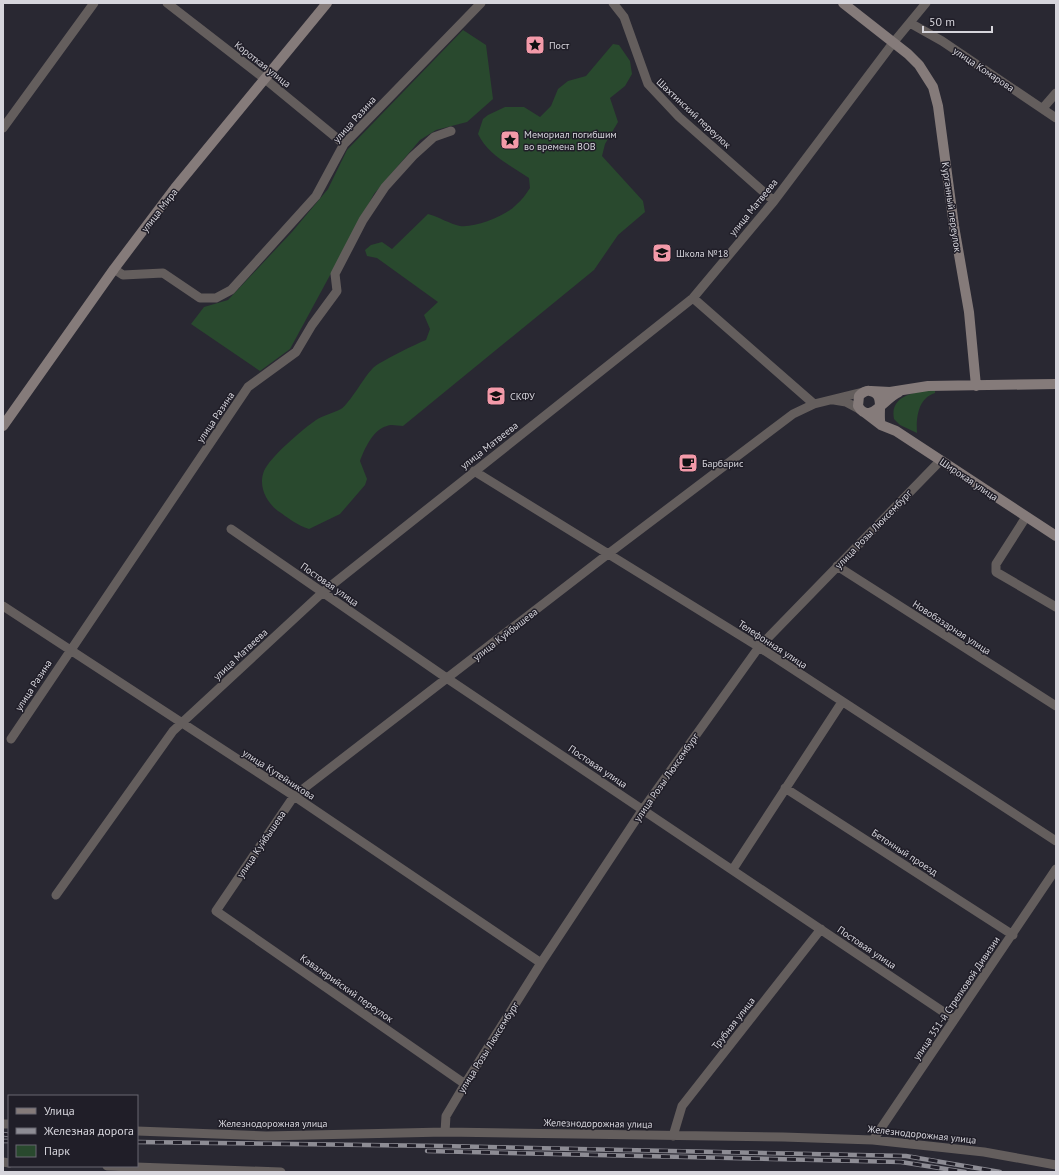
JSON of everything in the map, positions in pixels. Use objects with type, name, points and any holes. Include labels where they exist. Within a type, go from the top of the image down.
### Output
[{"type":"main road","name":"улица Мира","points":[[3,426],[114,269],[175,188],[327,3]]},
{"type":"main road","points":[[843,3],[893,43]]},
{"type":"main road","name":"Курганный переулок","points":[[893,43],[908,54],[924,71],[933,87],[938,106],[969,312],[976,386]]},
{"type":"main road","points":[[976,386],[1056,384]]},
{"type":"main road","name":"улица Куйбышева","points":[[869,391],[904,390],[928,386],[976,386]]},
{"type":"main road","name":"улица Куйбышева","points":[[862,411],[874,412],[892,395],[904,390]]},
{"type":"main road","points":[[862,411],[858,406],[859,396],[869,391],[879,396],[879,420],[881,425]]},
{"type":"main road","name":"Широкая улица","points":[[862,411],[881,425],[896,431],[1056,536]]},
{"type":"street","points":[[3,128],[94,3]]},
{"type":"street","name":"Короткая улица","points":[[167,3],[265,79],[344,144]]},
{"type":"street","name":"улица Разина","points":[[114,269],[123,274],[163,273],[200,298],[216,298],[231,290],[316,196],[344,144],[481,3]]},
{"type":"street","name":"Шахтинский переулок","points":[[613,3],[624,17],[648,84],[679,117],[774,201]]},
{"type":"street","name":"улица Матвеева","points":[[56,895],[173,731],[323,592],[693,298],[774,201],[893,43],[926,3]]},
{"type":"street","name":"улица Комарова","points":[[910,23],[942,41],[1056,118]]},
{"type":"street","points":[[1043,108],[1056,92]]},
{"type":"street","name":"улица Разина","points":[[11,739],[248,387],[296,352],[312,325],[336,291],[335,274],[363,220],[385,188],[413,156],[434,137],[451,131]]},
{"type":"street","points":[[693,298],[814,404]]},
{"type":"street","name":"улица Куйбышева","points":[[216,911],[294,796],[448,679],[608,554],[793,414],[814,404],[869,391]]},
{"type":"street","name":"улица Куйбышева","points":[[833,400],[846,402],[862,411]]},
{"type":"street","name":"улица Розы Люксембург","points":[[445,1132],[446,1116],[542,963],[643,809],[759,646],[941,460]]},
{"type":"street","name":"Телефонная улица","points":[[474,471],[759,646],[842,702],[1056,841]]},
{"type":"street","points":[[1026,517],[996,564],[996,572],[1056,608]]},
{"type":"street","name":"Постовая улица","points":[[231,529],[448,679],[733,869],[954,1019]]},
{"type":"street","name":"Новобазарная улица","points":[[837,566],[1056,706]]},
{"type":"street","name":"улица Кутейникова","points":[[3,606],[69,651],[294,796],[542,963]]},
{"type":"street","points":[[733,869],[842,702]]},
{"type":"street","name":"Бетонный проезд","points":[[785,788],[1013,935]]},
{"type":"street","name":"улица 351-й Стрелковой Дивизии","points":[[873,1140],[954,1019],[1013,935],[1056,869]]},
{"type":"street","name":"Кавалерийский переулок","points":[[216,911],[465,1084]]},
{"type":"street","name":"Трубная улица","points":[[673,1136],[682,1106],[821,929]]},
{"type":"street","name":"Железнодорожная улица","points":[[138,1131],[266,1136],[445,1132],[673,1136],[783,1136],[873,1140],[984,1152],[1056,1165]]},
{"type":"street","points":[[130,1167],[281,1172]]},
{"type":"green space","points":[[463,30],[486,45],[493,99],[467,122],[436,130],[420,140],[374,194],[290,349],[260,371],[191,324],[204,307],[228,300],[292,232],[328,189],[347,150]]},
{"type":"green space","points":[[613,44],[619,45],[630,61],[632,74],[625,86],[610,98],[618,122],[605,144],[602,156],[643,201],[645,212],[618,235],[594,270],[403,426],[389,425],[377,431],[370,440],[360,461],[367,479],[365,485],[340,514],[309,529],[297,524],[278,511],[270,503],[264,493],[262,477],[267,465],[295,436],[316,420],[345,406],[365,377],[376,365],[426,340],[430,329],[424,315],[438,302],[377,258],[367,256],[365,250],[371,245],[382,242],[392,249],[428,214],[456,225],[466,226],[482,223],[498,217],[511,209],[522,199],[530,188],[529,178],[500,159],[482,141],[478,134],[483,119],[505,107],[524,107],[540,117],[551,106],[558,89],[568,81],[586,76]]},
{"type":"green space","points":[[935,389],[935,393],[925,399],[919,409],[917,433],[900,425],[894,419],[896,404],[900,399],[913,393]]},
{"type":"railway","points":[[3,1134],[8,1135]]},
{"type":"railway","points":[[3,1141],[8,1141]]},
{"type":"railway","points":[[138,1142],[442,1146],[906,1156],[1000,1172]]},
{"type":"railway","points":[[427,1151],[901,1162],[965,1172]]},
{"type":"place","name":"Пост","points":[[535,45]]},
{"type":"place","name":"Мемориал погибшим во времена ВОВ","points":[[510,140]]},
{"type":"place","name":"Школа №18","points":[[662,253]]},
{"type":"place","name":"СКФУ","points":[[496,396]]},
{"type":"place","name":"Барбарис","points":[[688,463]]}]
